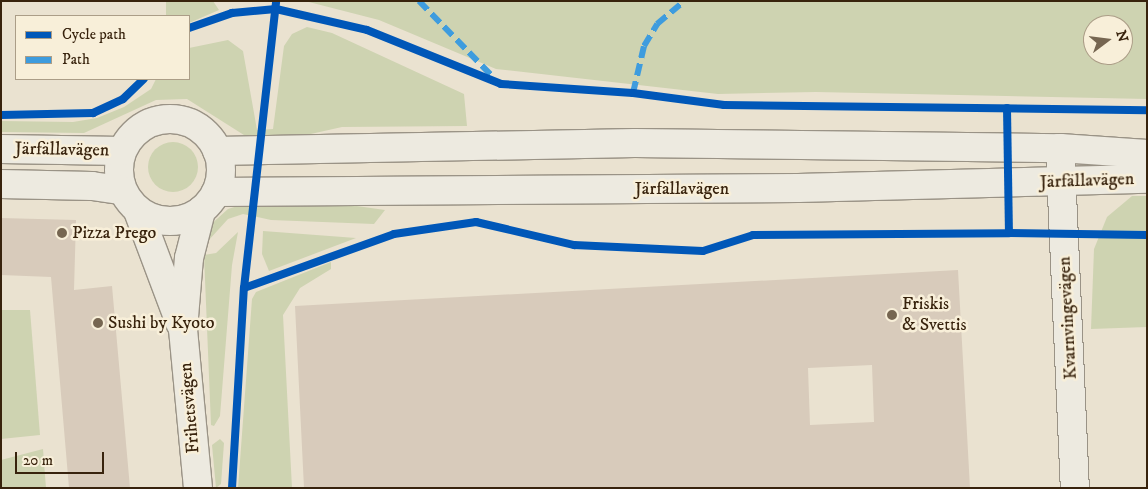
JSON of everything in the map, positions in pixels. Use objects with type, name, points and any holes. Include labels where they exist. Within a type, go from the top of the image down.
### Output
[{"type":"street","points":[[168,119],[184,121],[200,129],[217,151],[221,172],[209,202],[185,220],[167,222],[138,211],[121,190],[118,169],[122,151],[142,127],[168,119]]},
{"type":"street","name":"Järfällavägen","points":[[217,151],[635,142],[1060,148],[1147,154]]},
{"type":"street","name":"Kvarnvingevägen","points":[[1060,148],[1076,488]]},
{"type":"street","name":"Järfällavägen","points":[[1,149],[122,151]]},
{"type":"street","name":"Järfällavägen","points":[[209,202],[1147,179]]},
{"type":"street","name":"Järfällavägen","points":[[1,184],[92,186],[121,190]]},
{"type":"street","name":"Frihetsvägen","points":[[198,488],[183,329],[189,258],[209,202]]},
{"type":"street","name":"Frihetsvägen","points":[[138,211],[183,329]]},
{"type":"green space","points":[[166,1],[213,1],[219,10],[190,23],[190,15],[166,15]]},
{"type":"green space","points":[[305,1],[1147,1],[1147,99],[816,92],[718,94],[496,69],[379,20]]},
{"type":"green space","points":[[307,27],[332,33],[464,94],[467,126],[342,127],[275,142],[255,142],[187,99],[156,100],[84,133],[1,132],[1,121],[73,122],[97,118],[124,107],[151,89],[156,80],[190,80],[190,48],[228,40],[243,51],[257,130],[273,129],[284,46],[292,34]]},
{"type":"green space","points":[[178,142],[191,149],[197,157],[197,177],[191,185],[183,191],[168,192],[155,185],[149,177],[148,162],[155,149],[163,143]]},
{"type":"green space","points":[[1132,196],[1147,196],[1147,327],[1091,329],[1094,249],[1107,217]]},
{"type":"green space","points":[[293,197],[385,210],[374,224],[271,220],[243,214],[228,219],[208,241],[203,241],[208,227],[228,209],[260,199]]},
{"type":"green space","points":[[263,231],[356,238],[269,271],[262,254]]},
{"type":"green space","points":[[238,232],[232,265],[220,416],[214,426],[211,425],[204,255],[216,253]]},
{"type":"green space","points":[[331,262],[331,269],[300,288],[283,315],[292,488],[238,488],[252,299],[256,292]]},
{"type":"green space","points":[[1,310],[30,310],[40,435],[1,439]]},
{"type":"green space","points":[[220,439],[224,443],[221,484],[216,488],[212,445]]},
{"type":"green space","points":[[43,449],[46,488],[1,488],[1,460]]},
{"type":"building","points":[[1,218],[76,220],[74,290],[112,286],[130,488],[69,488],[51,277],[1,275]]},
{"type":"building","points":[[958,270],[970,488],[304,488],[295,306]],"holes":[[[872,365],[874,422],[810,425],[808,368]]]},
{"type":"marked path","points":[[419,1],[494,78]]},
{"type":"marked path","points":[[633,93],[644,46],[657,24],[684,1]]},
{"type":"cycle path","points":[[232,488],[244,288],[276,2]]},
{"type":"cycle path","points":[[190,28],[232,13],[276,9],[367,30],[501,84],[633,93],[724,105],[1147,110]]},
{"type":"cycle path","points":[[1,115],[93,113],[123,99],[143,80]]},
{"type":"cycle path","points":[[1007,108],[1009,233],[1147,235]]},
{"type":"cycle path","points":[[244,288],[394,234],[476,222],[574,245],[703,251],[753,235],[1009,233]]},
{"type":"place","name":"Pizza Prego","points":[[62,233]]},
{"type":"place","name":"Friskis & Svettis","points":[[892,315]]},
{"type":"place","name":"Sushi by Kyoto","points":[[98,323]]}]
